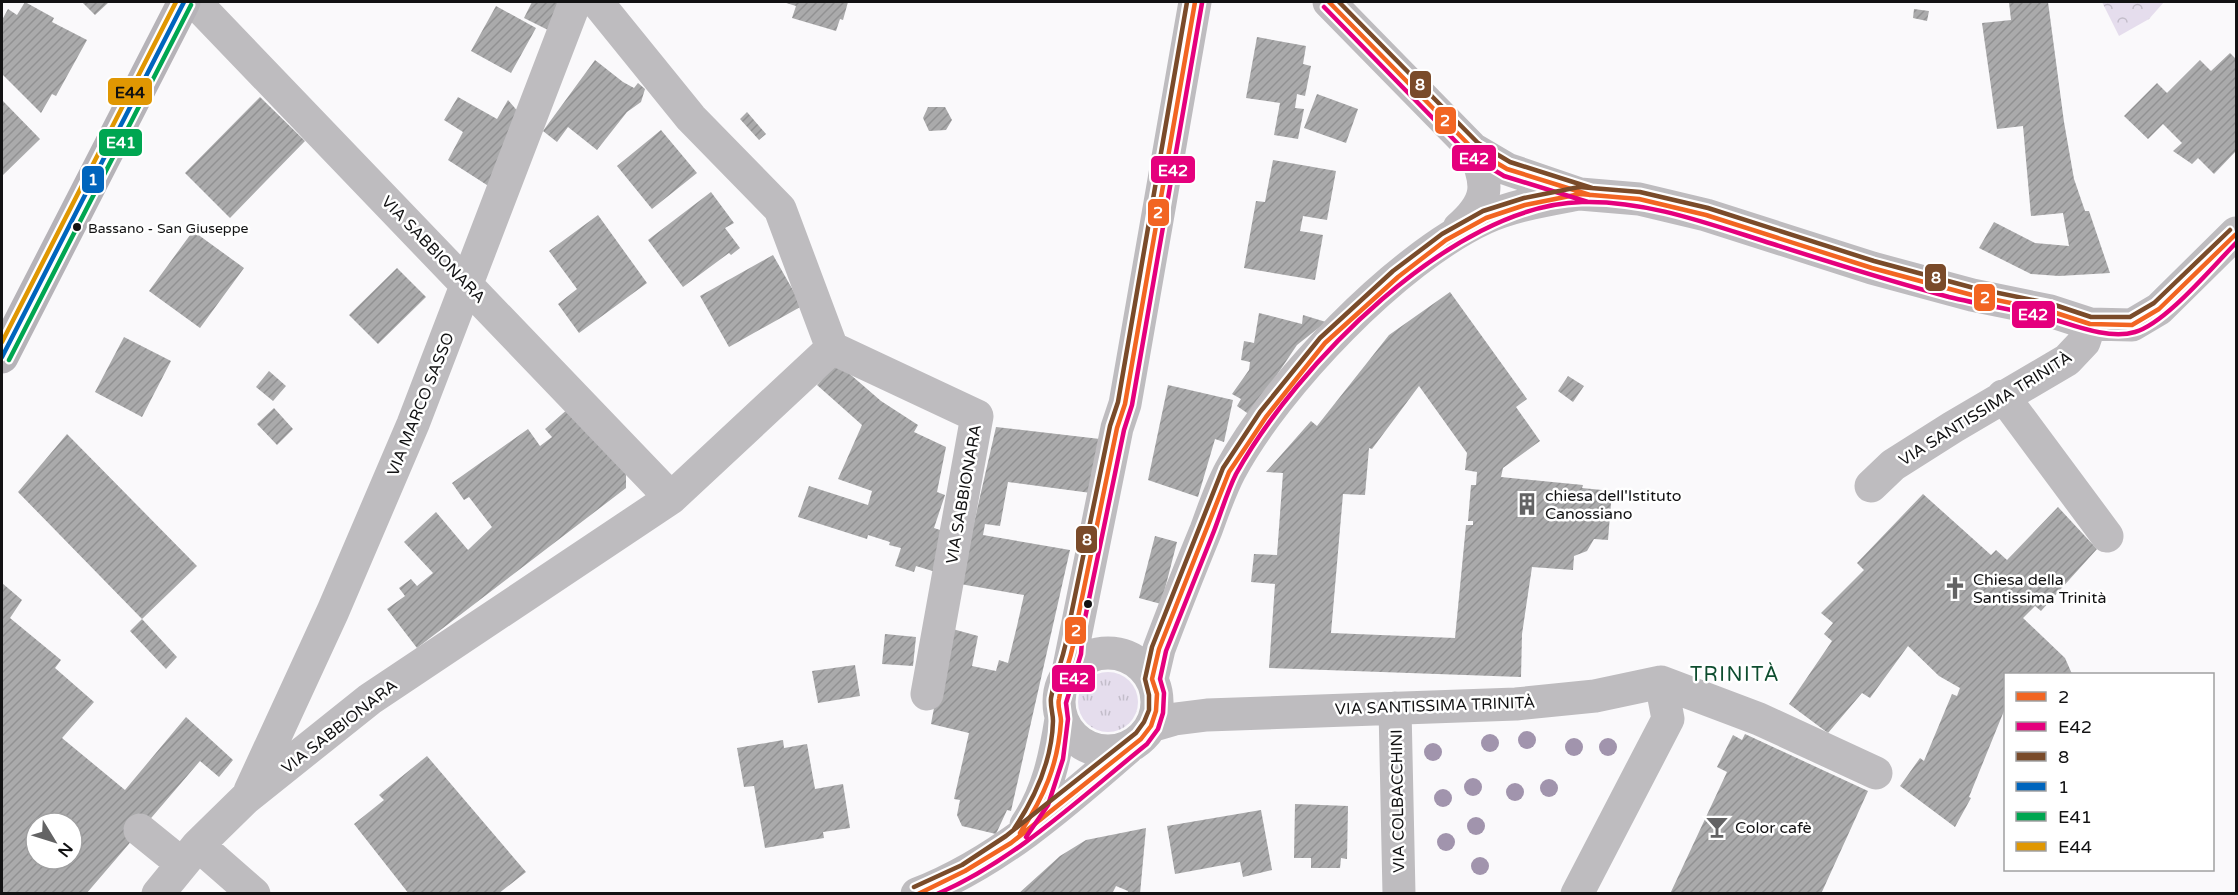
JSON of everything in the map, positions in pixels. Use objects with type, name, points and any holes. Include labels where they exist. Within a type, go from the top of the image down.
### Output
[{"type":"main road","points":[[2,357],[184,2]]},
{"type":"street","name":"VIA SABBIONARA","points":[[195,2],[671,498]]},
{"type":"street","name":"VIA MARCO SASSO","points":[[246,798],[333,611],[413,424],[574,2]]},
{"type":"street","points":[[597,2],[691,118],[780,209],[832,348]]},
{"type":"street","points":[[1018,836],[1041,802],[1056,757],[1061,719],[1058,703],[1061,687],[1068,672],[1118,428],[1125,404],[1195,2]]},
{"type":"street","points":[[1329,2],[1473,149],[1507,169],[1580,194],[1639,199],[1706,215],[1872,267],[1972,295],[2049,311],[2090,324],[2132,325],[2159,309],[2236,235]]},
{"type":"street","points":[[917,894],[948,888],[1141,739],[1151,726],[1156,711],[1153,683],[1159,649],[1229,472],[1246,445],[1325,343],[1398,278],[1471,218],[1486,193],[1484,174],[1473,149]]},
{"type":"street","points":[[1446,240],[1486,218],[1525,205],[1580,194]]},
{"type":"street","name":"VIA SANTISSIMA TRINITÀ","points":[[1871,486],[1893,465],[2003,396],[2067,360],[2084,342],[2090,324]]},
{"type":"street","name":"VIA SABBIONARA","points":[[190,855],[246,798],[370,699],[671,498],[832,348],[977,416],[927,694]]},
{"type":"street","points":[[2003,396],[2107,536]]},
{"type":"street","points":[[1068,672],[1081,661],[1095,654],[1112,653],[1128,657],[1142,666],[1153,683]]},
{"type":"street","points":[[1661,682],[1759,719],[1876,773]]},
{"type":"street","points":[[1577,894],[1668,719],[1661,682]]},
{"type":"street","name":"VIA SANTISSIMA TRINITÀ","points":[[1151,726],[1175,719],[1207,715],[1539,702],[1595,696],[1661,682]]},
{"type":"street","name":"VIA SANTISSIMA TRINITÀ","points":[[1153,683],[1175,704],[1207,715]]},
{"type":"street","name":"VIA COLBACCHINI","points":[[1395,708],[1399,894]]},
{"type":"street","points":[[1061,719],[1069,733],[1081,744],[1104,751],[1128,748]]},
{"type":"street","points":[[140,830],[190,855],[254,894]]},
{"type":"street","points":[[158,894],[190,855]]},
{"type":"green space","points":[[2102,2],[2164,2],[2149,19],[2119,36]]},
{"type":"green space","points":[[1102,672],[1114,672],[1125,677],[1133,685],[1138,702],[1136,714],[1125,727],[1114,732],[1102,732],[1091,727],[1083,719],[1078,708],[1078,696],[1083,685],[1091,677]]},
{"type":"building","points":[[25,2],[54,18],[52,22],[87,40],[56,96],[52,94],[41,113],[2,74],[2,20],[8,9],[17,15]]},
{"type":"building","points":[[82,2],[109,2],[95,15]]},
{"type":"building","points":[[532,2],[561,2],[550,31],[524,18]]},
{"type":"building","points":[[783,2],[848,2],[843,20],[840,19],[836,31],[792,18],[796,6]]},
{"type":"building","points":[[2009,2],[2048,2],[2074,179],[2085,211],[2089,211],[2110,273],[2059,276],[2031,274],[1979,248],[1994,222],[2035,243],[2069,246],[2063,213],[2031,216],[2023,126],[1997,129],[1982,23],[2011,20]]},
{"type":"building","points":[[496,6],[536,28],[511,73],[471,51]]},
{"type":"building","points":[[1914,9],[1929,11],[1927,21],[1913,18]]},
{"type":"building","points":[[1257,37],[1306,46],[1303,64],[1311,66],[1305,96],[1297,94],[1295,108],[1304,109],[1298,139],[1274,135],[1280,103],[1246,98]]},
{"type":"building","points":[[2230,53],[2236,59],[2236,151],[2214,174],[2198,158],[2192,164],[2173,151],[2182,143],[2163,124],[2148,139],[2124,116],[2157,83],[2167,93],[2200,60],[2211,71]]},
{"type":"building","points":[[595,60],[623,82],[634,88],[638,83],[645,89],[641,102],[627,112],[597,150],[568,127],[557,142],[543,131]]},
{"type":"building","points":[[1317,94],[1358,109],[1346,143],[1304,128]]},
{"type":"building","points":[[260,97],[305,141],[230,218],[185,173]]},
{"type":"building","points":[[458,97],[497,119],[508,100],[520,114],[490,187],[448,160],[463,132],[444,120]]},
{"type":"building","points":[[2,100],[40,139],[2,176]]},
{"type":"building","points":[[928,107],[945,107],[952,120],[946,130],[929,131],[923,118]]},
{"type":"building","points":[[747,112],[766,134],[759,140],[740,119]]},
{"type":"building","points":[[661,130],[697,173],[652,209],[617,166]]},
{"type":"building","points":[[1273,160],[1336,171],[1327,220],[1303,216],[1300,231],[1323,235],[1315,280],[1244,268],[1256,201],[1265,202]]},
{"type":"building","points":[[711,192],[734,223],[725,228],[740,248],[731,255],[729,253],[683,287],[648,240]]},
{"type":"building","points":[[598,215],[647,283],[579,333],[558,304],[577,289],[549,251]]},
{"type":"building","points":[[193,231],[244,268],[200,328],[149,291]]},
{"type":"building","points":[[773,255],[802,306],[729,347],[700,296]]},
{"type":"building","points":[[397,268],[426,297],[378,344],[349,315]]},
{"type":"building","points":[[1450,292],[1527,399],[1516,407],[1540,441],[1503,468],[1501,477],[1583,485],[1582,488],[1612,491],[1608,540],[1594,539],[1587,551],[1574,556],[1573,570],[1532,567],[1522,634],[1521,677],[1269,668],[1275,584],[1251,582],[1254,554],[1277,555],[1283,473],[1266,472],[1311,421],[1317,426],[1389,335]],"holes":[[[1419,386],[1467,453],[1465,470],[1477,472],[1476,485],[1471,485],[1468,521],[1473,521],[1473,525],[1466,525],[1455,638],[1331,633],[1343,494],[1365,495],[1369,448],[1372,449]]]},
{"type":"building","points":[[1259,313],[1302,324],[1303,315],[1326,322],[1297,345],[1250,415],[1237,406],[1241,399],[1232,394],[1249,370],[1250,362],[1241,360],[1244,341],[1254,343]]},
{"type":"building","points":[[124,337],[171,361],[142,417],[95,392]]},
{"type":"building","points":[[837,363],[881,401],[918,425],[914,432],[946,447],[937,492],[945,495],[934,528],[949,533],[939,573],[916,566],[914,572],[895,566],[901,548],[889,545],[890,542],[868,535],[867,539],[798,517],[809,486],[868,505],[872,491],[838,479],[862,425],[817,385]]},
{"type":"building","points":[[269,371],[286,386],[273,401],[256,387]]},
{"type":"building","points":[[1568,376],[1584,386],[1573,402],[1558,391]]},
{"type":"building","points":[[1168,385],[1233,400],[1224,442],[1215,439],[1198,497],[1148,480]]},
{"type":"building","points":[[274,408],[293,429],[277,445],[257,424]]},
{"type":"building","points":[[569,408],[626,472],[626,488],[417,648],[387,609],[405,596],[399,588],[411,579],[417,586],[433,573],[404,542],[436,512],[468,550],[492,527],[469,497],[464,500],[452,483],[528,429],[540,446],[552,437],[545,429]]},
{"type":"building","points":[[996,427],[1100,439],[1091,493],[1008,482],[1000,526],[985,524],[983,535],[1070,550],[1011,811],[1007,810],[996,834],[962,826],[957,815],[960,800],[954,799],[969,733],[931,724],[949,628],[978,636],[972,666],[996,671],[999,660],[1008,663],[1024,595],[960,584]]},
{"type":"building","points":[[67,434],[197,566],[142,619],[18,492]]},
{"type":"building","points":[[1923,494],[1991,555],[1996,550],[2007,560],[2058,507],[2097,549],[2041,611],[2035,606],[2023,618],[2065,658],[2072,673],[2004,673],[2004,711],[1969,797],[1971,798],[1955,827],[1900,786],[1920,758],[1924,761],[1952,694],[1957,696],[1960,688],[1939,676],[1908,646],[1870,698],[1862,693],[1828,733],[1789,704],[1832,641],[1824,634],[1833,623],[1821,613],[1864,570],[1857,563]]},
{"type":"building","points":[[1155,536],[1177,542],[1161,604],[1139,598]]},
{"type":"building","points":[[2,583],[22,600],[10,618],[61,660],[55,668],[94,702],[62,738],[125,790],[186,717],[233,760],[219,777],[200,761],[86,894],[2,894]]},
{"type":"building","points":[[142,619],[177,657],[166,669],[130,631]]},
{"type":"building","points":[[885,634],[916,637],[913,666],[882,664]]},
{"type":"building","points":[[855,665],[860,696],[818,703],[812,671]]},
{"type":"building","points":[[1745,734],[1868,791],[1821,894],[1670,894],[1727,772],[1717,767],[1733,735],[1742,740]]},
{"type":"building","points":[[783,740],[784,748],[807,744],[815,789],[843,784],[850,828],[823,832],[824,838],[765,848],[754,786],[744,787],[737,748]]},
{"type":"building","points":[[427,756],[526,872],[498,894],[409,894],[354,824],[384,800],[379,795]]},
{"type":"building","points":[[1295,804],[1348,806],[1347,859],[1341,858],[1340,868],[1311,868],[1311,858],[1294,858]]},
{"type":"building","points":[[1261,810],[1272,870],[1243,877],[1240,862],[1175,874],[1167,826]]},
{"type":"building","points":[[1146,828],[1140,894],[1127,894],[1128,891],[1116,886],[1112,894],[1018,894],[1060,856],[1086,840]]},
{"type":"transit line","name":"E44","points":[[2,342],[176,2]]},
{"type":"transit line","name":"1","points":[[2,357],[184,2]]},
{"type":"transit line","name":"8","points":[[1014,829],[1036,791],[1050,750],[1053,721],[1051,698],[1066,645],[1110,426],[1118,402],[1187,2]]},
{"type":"transit line","name":"2","points":[[1020,833],[1043,793],[1057,752],[1061,721],[1058,704],[1073,646],[1117,428],[1125,404],[1195,2]]},
{"type":"transit line","name":"2","points":[[1329,2],[1473,149],[1507,169],[1590,195]]},
{"type":"transit line","name":"8","points":[[1339,2],[1478,143],[1510,162],[1592,188]]},
{"type":"transit line","name":"E42","points":[[1026,837],[1048,805],[1063,759],[1068,719],[1066,703],[1081,654],[1083,628],[1124,430],[1132,405],[1202,3]]},
{"type":"transit line","name":"E41","points":[[9,360],[191,5]]},
{"type":"transit line","name":"E42","points":[[1324,7],[1469,155],[1504,176],[1588,202]]},
{"type":"transit line","name":"8","points":[[914,887],[962,865],[1006,836],[1136,733],[1149,710],[1149,695],[1145,679],[1152,647],[1223,468],[1260,412],[1320,338],[1393,271],[1442,234],[1483,211],[1524,198],[1579,187],[1640,192],[1708,208],[1874,261],[1974,288],[2052,304],[2091,317],[2130,317],[2154,303],[2230,230]]},
{"type":"transit line","name":"2","points":[[918,894],[965,871],[1011,843],[1141,739],[1151,726],[1156,711],[1157,694],[1152,679],[1159,649],[1229,472],[1266,417],[1325,343],[1398,277],[1446,240],[1486,218],[1525,205],[1580,194],[1639,199],[1706,215],[1872,268],[1972,295],[2050,311],[2090,324],[2132,325],[2159,309],[2235,235]]},
{"type":"transit line","name":"E42","points":[[937,894],[966,880],[1021,846],[1147,744],[1158,729],[1163,713],[1164,693],[1160,679],[1166,651],[1236,474],[1262,432],[1297,387],[1337,342],[1382,299],[1431,261],[1481,231],[1532,210],[1582,202],[1631,205],[1679,215],[1949,297],[2037,315],[2091,331],[2114,334],[2135,332],[2160,318],[2188,293],[2236,243]]},
{"type":"place","name":"Bassano - San Giuseppe","points":[[77,227]]},
{"type":"place","name":"chiesa dell'Istituto Canossiano","points":[[1527,504]]},
{"type":"place","name":"Chiesa della Santissima Trinità","points":[[1955,588]]},
{"type":"place","name":"Color cafè","points":[[1717,827]]},
{"type":"district","name":"TRINITÀ","points":[[1735,674]]}]
